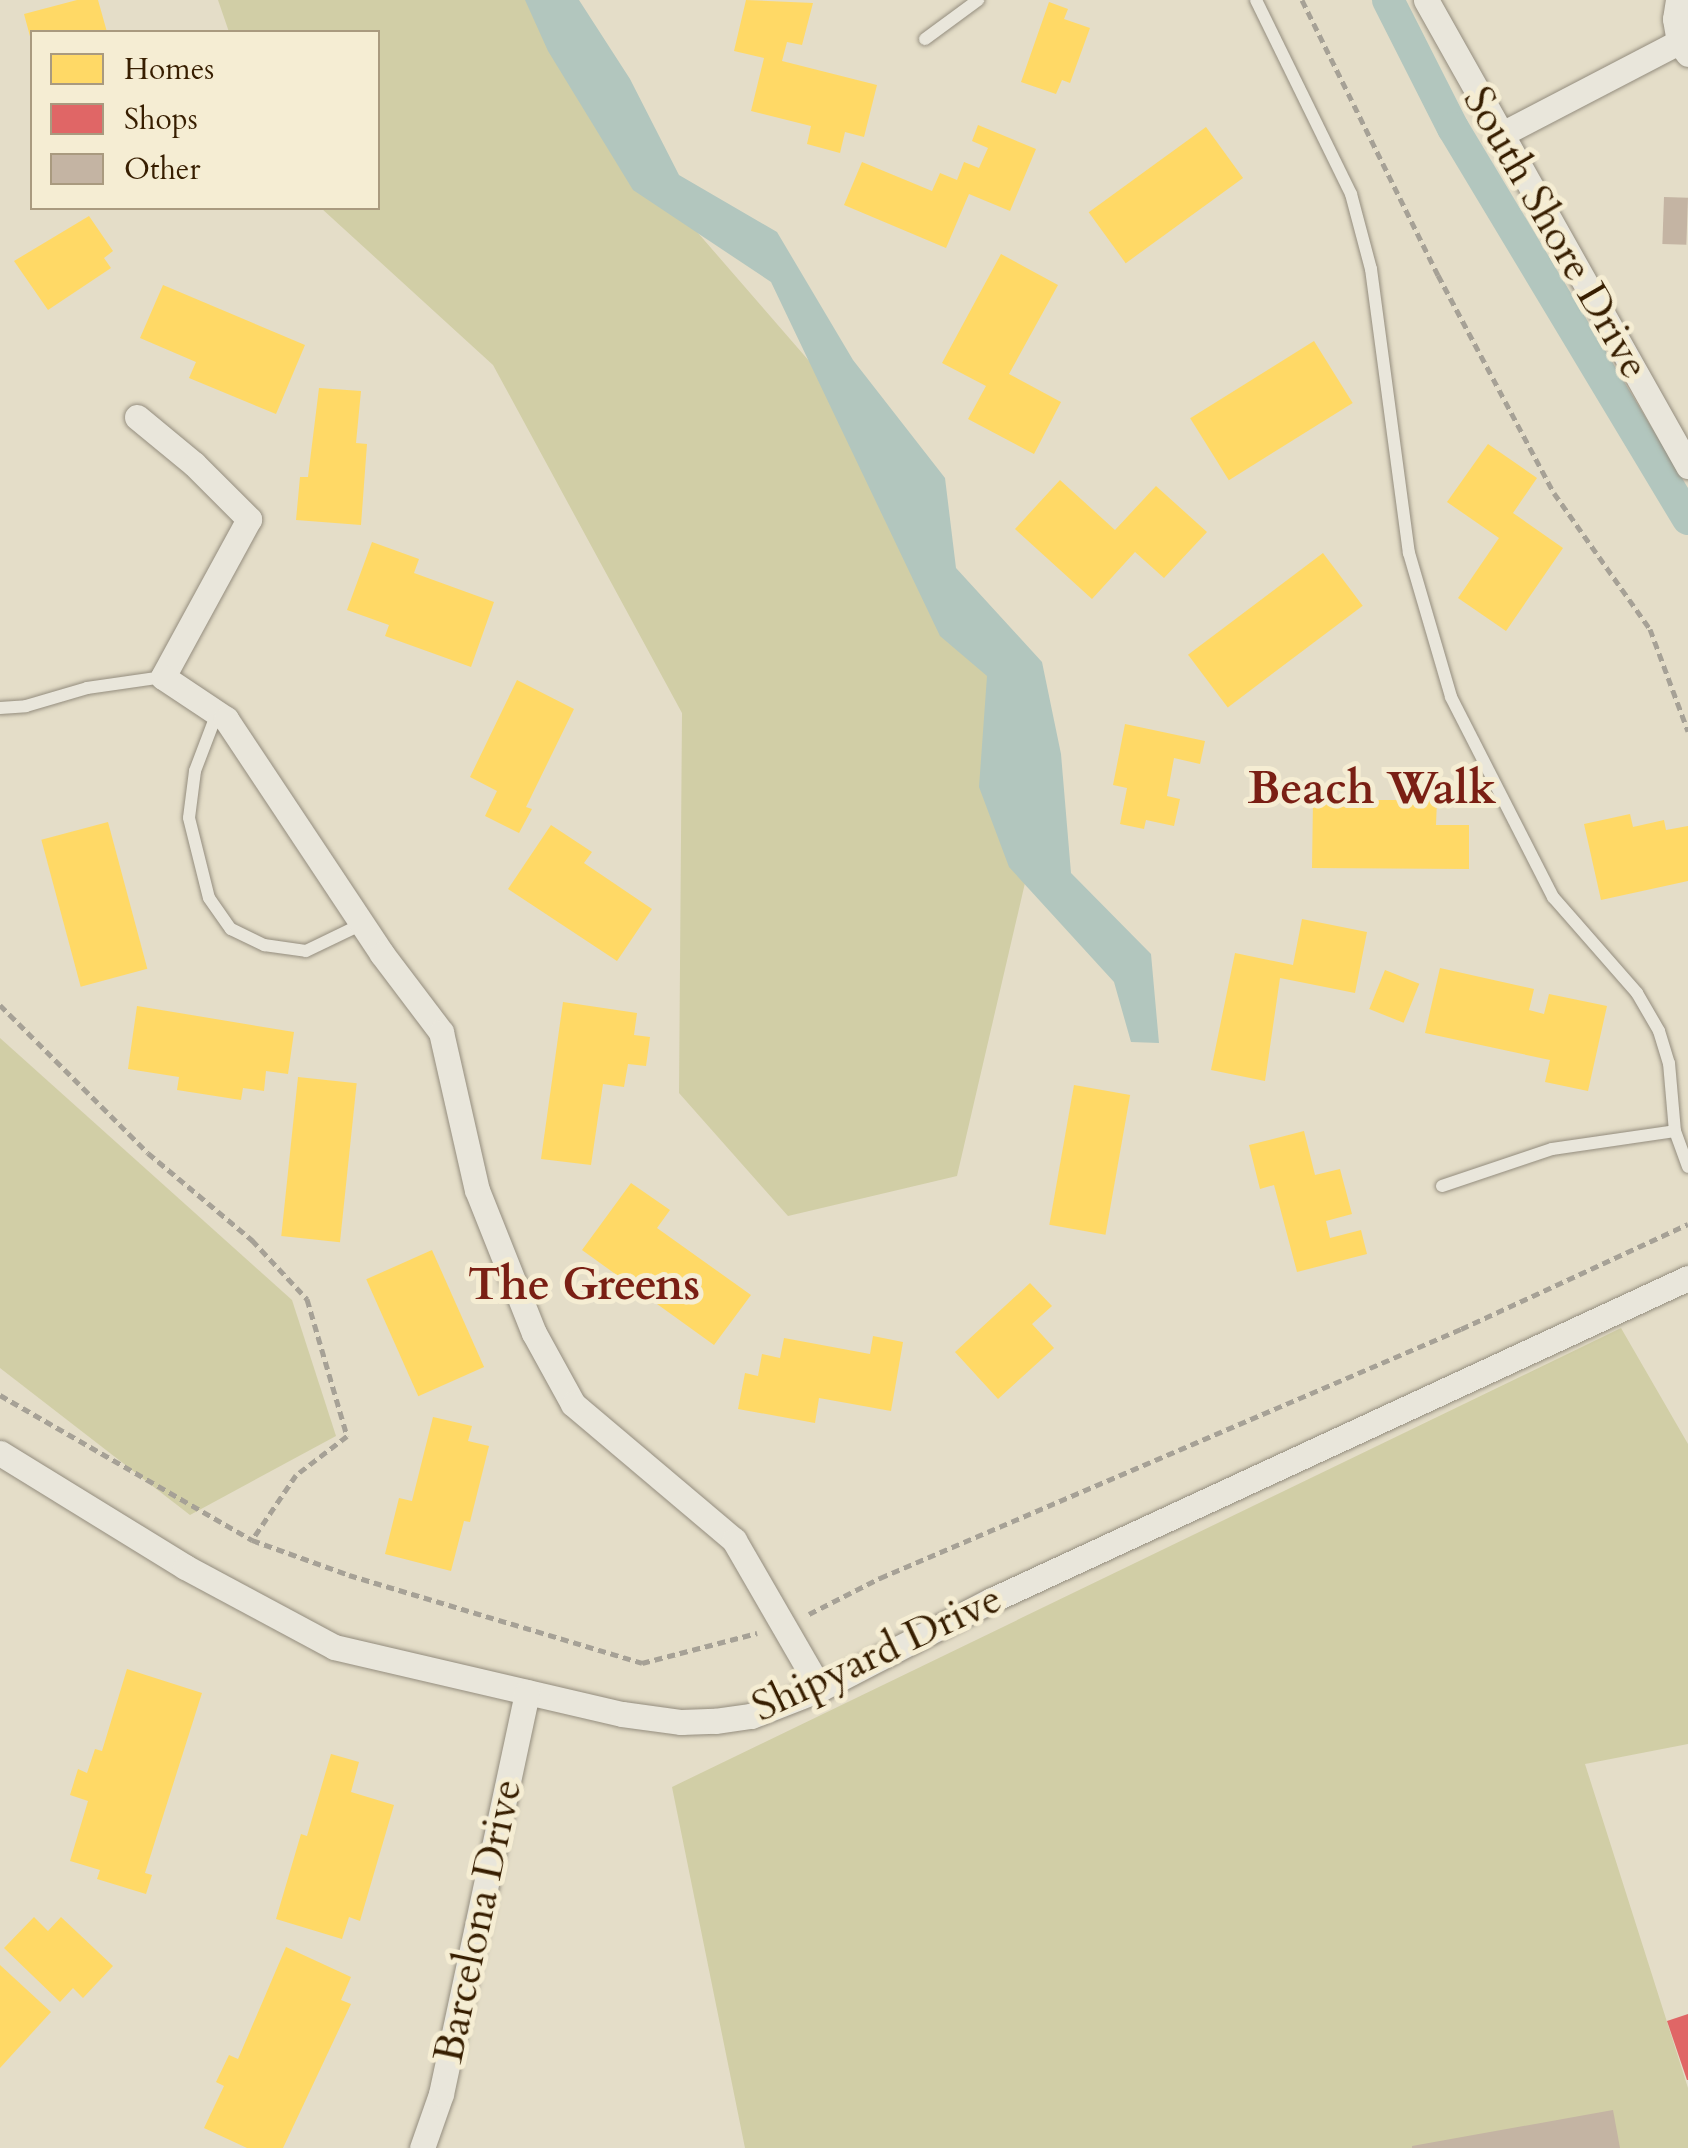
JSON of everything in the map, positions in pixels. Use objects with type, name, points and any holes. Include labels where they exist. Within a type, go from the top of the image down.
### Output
[{"type":"street","name":"South Shore Drive","points":[[1426,0],[1688,466]]},
{"type":"street","points":[[1500,135],[1684,48],[1674,20],[1678,0]]},
{"type":"street","points":[[137,417],[194,464],[249,519],[163,677],[226,718],[362,924],[441,1032],[478,1190],[534,1333],[573,1404],[734,1540],[820,1690]]},
{"type":"street","name":"Shipyard Drive","points":[[0,1452],[185,1567],[334,1647],[527,1692],[681,1722],[751,1716],[820,1690],[992,1600],[1688,1278]]},
{"type":"street","name":"Barcelona Drive","points":[[422,2148],[441,2094],[527,1692]]},
{"type":"lane","points":[[925,39],[978,0]]},
{"type":"lane","points":[[1256,0],[1351,194],[1371,269],[1409,553],[1451,697],[1553,897],[1637,993],[1659,1031],[1669,1063],[1675,1131],[1688,1167]]},
{"type":"lane","points":[[0,708],[26,706],[87,688],[163,677]]},
{"type":"lane","points":[[217,713],[195,772],[190,818],[209,898],[231,929],[264,944],[306,951],[362,924]]},
{"type":"lane","points":[[1442,1186],[1552,1149],[1675,1131]]},
{"type":"path","points":[[1302,0],[1438,274],[1554,493],[1650,629],[1688,731]]},
{"type":"path","points":[[0,1005],[148,1152],[252,1240],[306,1299],[347,1436],[296,1475],[252,1540]]},
{"type":"path","points":[[0,1395],[252,1540],[349,1575],[642,1663],[786,1626],[880,1578],[1461,1329],[1688,1224]]},
{"type":"shaded area","points":[[218,0],[537,0],[698,233],[836,392],[1047,788],[957,1176],[788,1216],[679,1093],[682,713],[493,365],[323,210],[380,210],[380,30],[228,30]]},
{"type":"shaded area","points":[[525,0],[579,0],[630,79],[679,175],[777,232],[853,360],[945,478],[956,568],[1042,662],[1061,754],[1071,873],[1151,954],[1159,1043],[1131,1042],[1114,982],[1009,867],[979,787],[987,676],[940,636],[771,282],[633,190],[548,51]]},
{"type":"shaded area","points":[[0,1038],[292,1300],[336,1436],[190,1515],[0,1368]]},
{"type":"shaded area","points":[[1621,1328],[1688,1444],[1688,1744],[1585,1764],[1688,2088],[1688,2148],[745,2148],[672,1787]]},
{"type":"building: Homes","points":[[77,0],[98,0],[106,30],[30,30],[30,36],[24,14]]},
{"type":"building: Homes","points":[[746,0],[813,3],[802,45],[787,42],[782,61],[877,85],[864,137],[845,132],[840,153],[807,144],[811,126],[751,111],[764,58],[734,51]]},
{"type":"building: Homes","points":[[1049,2],[1068,9],[1064,19],[1090,28],[1070,83],[1062,80],[1056,94],[1021,82]]},
{"type":"building: Homes","points":[[978,125],[1036,149],[1010,211],[969,194],[946,248],[844,205],[862,162],[932,191],[940,173],[957,180],[964,162],[979,168],[988,148],[972,141]]},
{"type":"building: Homes","points":[[1206,127],[1243,178],[1126,263],[1089,212]]},
{"type":"building: Homes","points":[[89,216],[113,251],[104,258],[111,268],[48,310],[14,261]]},
{"type":"building: Homes","points":[[1001,254],[1058,285],[1009,374],[1061,402],[1034,454],[968,419],[986,386],[942,363]]},
{"type":"building: Homes","points":[[163,285],[305,345],[276,414],[189,378],[196,362],[140,338]]},
{"type":"building: Homes","points":[[1314,341],[1353,403],[1229,480],[1190,418]]},
{"type":"building: Homes","points":[[319,388],[361,391],[356,443],[367,444],[361,525],[296,520],[300,477],[308,477]]},
{"type":"building: Homes","points":[[1488,444],[1537,478],[1513,513],[1563,548],[1506,631],[1458,598],[1499,538],[1447,502]]},
{"type":"building: Homes","points":[[1060,480],[1115,530],[1156,486],[1207,532],[1164,578],[1135,552],[1092,599],[1015,529]]},
{"type":"building: Homes","points":[[372,542],[419,559],[414,573],[494,602],[471,667],[385,636],[389,625],[347,610]]},
{"type":"building: Homes","points":[[1323,553],[1363,606],[1228,707],[1188,655]]},
{"type":"building: Homes","points":[[517,680],[574,709],[526,807],[532,809],[519,833],[485,816],[497,791],[470,777]]},
{"type":"building: Homes","points":[[1125,724],[1205,741],[1200,764],[1174,758],[1167,796],[1180,799],[1174,826],[1146,820],[1144,829],[1120,824],[1127,788],[1113,785]]},
{"type":"building: Homes","points":[[1313,800],[1437,800],[1436,825],[1469,825],[1469,869],[1312,868]]},
{"type":"building: Homes","points":[[1630,814],[1633,827],[1664,820],[1666,830],[1688,826],[1688,881],[1601,900],[1584,824]]},
{"type":"building: Homes","points":[[108,822],[147,969],[81,987],[41,840]]},
{"type":"building: Homes","points":[[551,825],[592,852],[584,863],[652,909],[617,961],[508,889]]},
{"type":"building: Homes","points":[[1302,919],[1367,932],[1355,993],[1280,978],[1265,1081],[1211,1070],[1235,953],[1293,965]]},
{"type":"building: Homes","points":[[1440,968],[1534,989],[1529,1010],[1544,1014],[1549,994],[1607,1006],[1588,1091],[1545,1082],[1550,1060],[1425,1033]]},
{"type":"building: Homes","points":[[1385,970],[1419,984],[1404,1023],[1369,1009]]},
{"type":"building: Homes","points":[[563,1002],[637,1013],[634,1035],[650,1037],[646,1066],[628,1064],[624,1087],[603,1084],[591,1165],[541,1159]]},
{"type":"building: Homes","points":[[137,1006],[294,1032],[288,1074],[266,1071],[264,1091],[243,1088],[241,1100],[177,1090],[179,1077],[128,1069]]},
{"type":"building: Homes","points":[[298,1077],[357,1083],[340,1242],[281,1236]]},
{"type":"building: Homes","points":[[1074,1085],[1130,1095],[1105,1235],[1049,1225]]},
{"type":"building: Homes","points":[[1304,1131],[1315,1175],[1340,1169],[1352,1214],[1326,1221],[1330,1238],[1361,1230],[1367,1254],[1297,1272],[1274,1185],[1260,1189],[1249,1145]]},
{"type":"building: Homes","points":[[631,1183],[670,1210],[657,1228],[751,1295],[714,1345],[582,1250]]},
{"type":"building: Homes","points":[[432,1250],[484,1367],[418,1396],[366,1279]]},
{"type":"building: Homes","points":[[1030,1283],[1052,1306],[1032,1324],[1054,1348],[998,1399],[955,1352]]},
{"type":"building: Homes","points":[[873,1336],[903,1342],[891,1411],[819,1398],[815,1423],[738,1409],[745,1373],[758,1376],[762,1354],[780,1358],[784,1338],[870,1354]]},
{"type":"building: Homes","points":[[433,1417],[472,1426],[468,1441],[489,1446],[470,1522],[464,1521],[451,1571],[385,1554],[399,1498],[412,1501]]},
{"type":"building: Homes","points":[[127,1669],[202,1693],[145,1873],[152,1875],[146,1894],[97,1879],[100,1870],[70,1861],[88,1801],[70,1795],[78,1769],[87,1773],[95,1749],[102,1751]]},
{"type":"building: Homes","points":[[331,1754],[359,1762],[351,1792],[394,1805],[360,1921],[349,1917],[342,1939],[276,1919],[301,1834],[307,1836]]},
{"type":"building: Homes","points":[[34,1917],[48,1931],[61,1917],[113,1966],[83,1998],[73,1988],[60,2002],[4,1948]]},
{"type":"building: Homes","points":[[286,1947],[351,1977],[341,2000],[351,2004],[283,2148],[247,2148],[204,2128],[224,2086],[216,2082],[229,2055],[238,2059]]},
{"type":"building: Homes","points":[[0,1965],[51,2012],[0,2068]]},
{"type":"building: Shops","points":[[1688,2014],[1688,2080],[1687,2080],[1667,2021]]},
{"type":"building: Other","points":[[1664,197],[1688,198],[1686,245],[1662,244]]},
{"type":"building: Other","points":[[1613,2110],[1620,2148],[1412,2148],[1412,2146]]},
{"type":"waterway","points":[[1388,0],[1453,128],[1688,519]]},
{"type":"district","name":"Beach Walk","points":[[1372,789]]},
{"type":"district","name":"The Greens","points":[[584,1285]]}]
